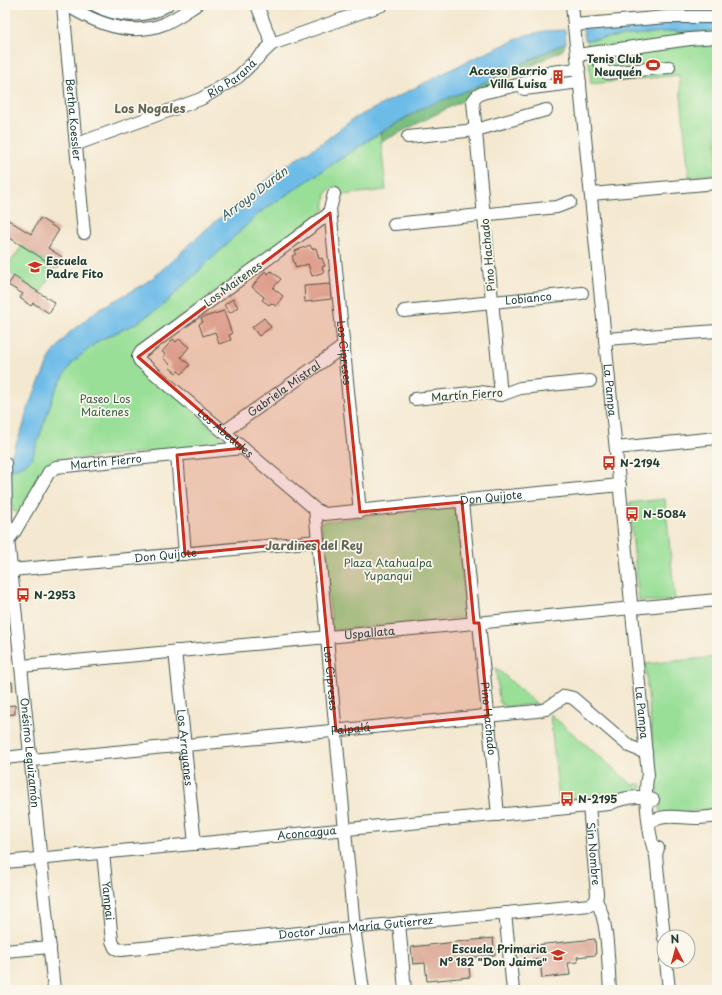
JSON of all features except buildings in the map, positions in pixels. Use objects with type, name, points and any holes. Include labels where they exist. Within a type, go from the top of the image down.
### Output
[{"type":"street","name":"Bertha Koessler","points":[[63,5],[84,233]]},
{"type":"street","points":[[67,5],[91,18],[118,27],[140,29],[155,27],[170,21],[196,5]]},
{"type":"street","points":[[95,5],[107,10],[122,9],[148,13],[167,5]]},
{"type":"street","points":[[257,5],[272,44]]},
{"type":"street","name":"Río Paraná","points":[[77,144],[201,100],[238,77],[272,44],[382,5]]},
{"type":"street","name":"La Pampa","points":[[572,5],[646,753],[648,775],[646,782],[654,822],[651,844],[656,855],[663,929]]},
{"type":"street","points":[[118,27],[122,23],[122,9]]},
{"type":"street","points":[[574,25],[667,17],[717,17]]},
{"type":"street","name":"Pino Hachado","points":[[501,395],[473,104],[477,96],[522,84],[561,68],[578,63],[596,53],[690,39],[717,37]]},
{"type":"street","points":[[596,53],[603,70],[607,72],[670,67]]},
{"type":"street","points":[[475,115],[477,105],[484,99],[530,88],[580,82]]},
{"type":"street","points":[[408,137],[476,130],[546,110]]},
{"type":"street","points":[[591,194],[717,183]]},
{"type":"street","name":"Los Cipreses","points":[[334,194],[330,203],[330,213],[360,512]]},
{"type":"street","points":[[394,224],[557,207],[570,202]]},
{"type":"street","name":"Los Maitenes","points":[[138,357],[141,352],[330,213]]},
{"type":"street","name":"Lobianco","points":[[404,310],[582,293]]},
{"type":"street","points":[[606,340],[717,331]]},
{"type":"street","name":"Gabriela Mistral","points":[[224,432],[344,346]]},
{"type":"street","name":"Los Abedules","points":[[138,357],[142,363],[315,509]]},
{"type":"street","name":"Martín Fierro","points":[[415,399],[480,392],[501,395],[523,388],[590,380]]},
{"type":"street","points":[[616,448],[717,438]]},
{"type":"street","name":"Martín Fierro","points":[[8,539],[15,532],[49,472],[54,468],[243,448]]},
{"type":"street","points":[[176,455],[185,554]]},
{"type":"street","name":"Onésimo Leguizamón","points":[[5,463],[8,539],[42,859],[54,990]]},
{"type":"street","name":"Don Quijote","points":[[315,509],[330,515],[620,485]]},
{"type":"street","name":"Pino Hachado","points":[[462,502],[488,716],[498,814]]},
{"type":"street","name":"Los Cipreses","points":[[315,509],[354,927],[362,990]]},
{"type":"street","name":"Don Quijote","points":[[12,570],[318,541]]},
{"type":"street","name":"Uspallata","points":[[22,666],[717,600]]},
{"type":"street","name":"Los Arrayanes","points":[[174,651],[195,844]]},
{"type":"street","name":"Palpalá","points":[[5,758],[31,758],[184,745],[540,711],[562,697],[569,696],[629,746],[646,753]]},
{"type":"street","name":"Aconcagua","points":[[5,862],[609,804],[623,807],[650,801]]},
{"type":"street","name":"Sin Nombre","points":[[589,806],[597,894],[596,901]]},
{"type":"street","points":[[654,822],[682,823],[694,818],[717,816]]},
{"type":"street","name":"Yampai","points":[[103,853],[112,941],[115,948]]},
{"type":"street","points":[[596,901],[601,908],[604,920],[610,990]]},
{"type":"street","name":"Doctor Juan María Gutierrez","points":[[115,948],[124,950],[590,905],[596,901]]},
{"type":"street","points":[[502,913],[507,990]]},
{"type":"street","points":[[502,913],[513,990]]},
{"type":"street","points":[[399,923],[405,990]]},
{"type":"street","points":[[5,951],[50,947]]},
{"type":"street","points":[[667,969],[669,990]]},
{"type":"highlighted area","points":[[330,213],[360,512],[462,502],[474,623],[479,623],[488,716],[336,731],[318,541],[185,554],[177,455],[243,448],[138,357]]},
{"type":"green space","name":"Tenis Club Neuquén","points":[[673,31],[717,31],[717,174],[689,177],[679,75],[591,84],[587,40]]},
{"type":"green space","points":[[566,42],[563,50],[381,142],[380,133],[430,104],[471,89]]},
{"type":"green space","name":"Paseo Los Maitenes","points":[[380,133],[386,190],[342,195],[338,188],[329,189],[326,195],[324,210],[133,354],[228,444],[64,460],[21,511],[13,511],[10,471],[25,464],[32,458],[55,391],[63,375],[80,354],[98,341],[122,330],[162,306],[259,213]]},
{"type":"green space","points":[[22,246],[56,267],[40,293],[5,270]]},
{"type":"green space","points":[[665,499],[675,601],[639,601],[629,503]]},
{"type":"green space","name":"Plaza Atahualpa Yupanqui","points":[[450,508],[457,510],[466,615],[460,618],[338,630],[332,629],[321,523],[326,521]]},
{"type":"green space","points":[[717,657],[717,809],[667,814],[661,813],[659,808],[645,664]]},
{"type":"green space","points":[[496,668],[537,704],[505,707],[499,702]]},
{"type":"green space","points":[[550,714],[635,787],[635,784],[642,784],[640,791],[635,793],[559,800]]},
{"type":"water","points":[[717,19],[717,31],[673,31],[585,40],[583,28]]},
{"type":"water","name":"Arroyo Durán","points":[[565,30],[566,42],[471,89],[420,109],[373,137],[259,213],[162,306],[135,324],[98,341],[72,363],[55,391],[32,458],[26,464],[10,471],[9,461],[24,424],[27,409],[51,356],[69,333],[99,309],[141,286],[154,277],[210,226],[282,168],[322,143],[353,119],[468,61],[526,35],[545,31]]},
{"type":"place","name":"Tenis Club Neuquén","points":[[653,65]]},
{"type":"place","name":"Acceso Barrio Villa Luisa","points":[[558,77]]},
{"type":"place","name":"Escuela Padre Fito","points":[[35,267]]},
{"type":"place","name":"N-2194","points":[[609,463]]},
{"type":"place","name":"N-5084","points":[[632,514]]},
{"type":"place","name":"N-2953","points":[[23,595]]},
{"type":"place","name":"N-2195","points":[[567,799]]},
{"type":"place","name":"Escuela Primaria N° 182 \"Don Jaime\"","points":[[558,955]]},
{"type":"district","name":"Los Nogales","points":[[150,109]]},
{"type":"district","name":"Jardines del Rey","points":[[314,546]]}]
